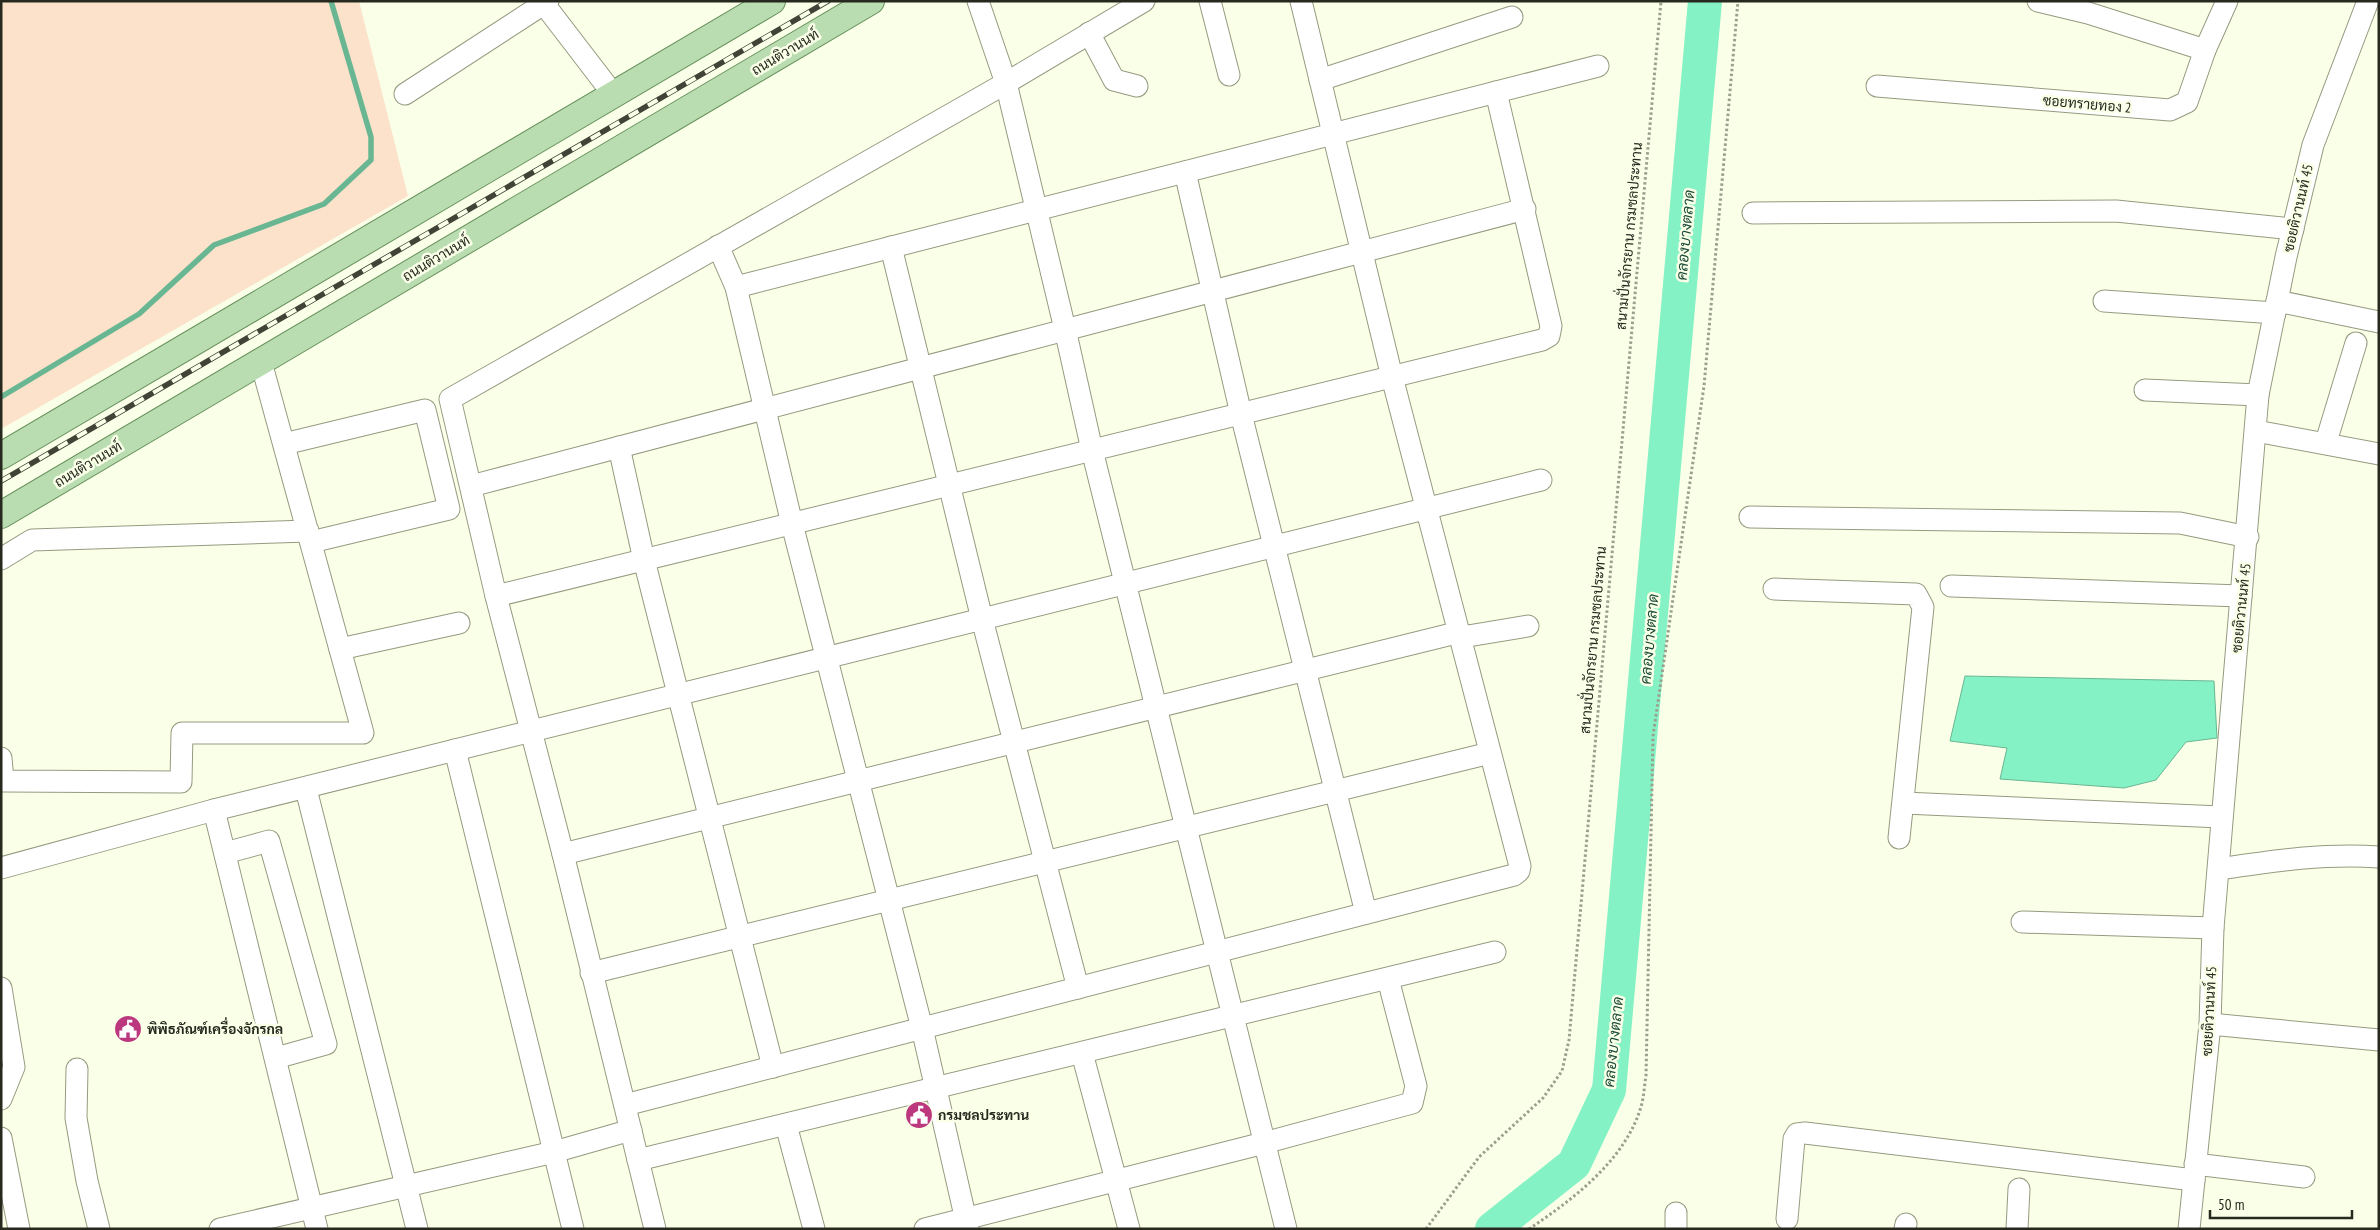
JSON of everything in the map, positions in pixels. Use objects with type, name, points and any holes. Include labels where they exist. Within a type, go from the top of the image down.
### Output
[{"type":"main road","points":[[1,456],[772,1]]},
{"type":"main road","name":"ถนนติวานนท์","points":[[1,515],[871,1]]},
{"type":"street","points":[[978,1],[1006,83],[1092,450],[1286,1229]]},
{"type":"street","points":[[655,1229],[496,596],[450,399],[1006,83],[1144,1]]},
{"type":"street","points":[[1210,1],[1230,75]]},
{"type":"street","points":[[625,1105],[1514,875],[1519,872],[1520,866],[1461,634],[1392,377],[1301,1]]},
{"type":"street","points":[[2038,1],[2088,13],[2204,50]]},
{"type":"street","name":"ซอยทรายทอง 2","points":[[1878,86],[2170,110],[2187,102],[2204,50],[2226,1]]},
{"type":"street","name":"ซอยติวานนท์ 45","points":[[2189,1229],[2210,1024],[2213,928],[2241,596],[2248,537],[2258,395],[2313,144],[2368,1]]},
{"type":"street","points":[[405,94],[546,2],[613,94]]},
{"type":"street","points":[[1320,80],[1512,17]]},
{"type":"street","points":[[1089,33],[1114,80],[1137,86]]},
{"type":"street","points":[[736,287],[1598,66]]},
{"type":"street","points":[[496,596],[1542,340],[1549,336],[1551,326],[1496,92]]},
{"type":"street","points":[[1185,172],[1241,414],[1366,913]]},
{"type":"street","points":[[471,486],[1525,209]]},
{"type":"street","points":[[1753,213],[2116,211],[2293,229]]},
{"type":"street","points":[[718,246],[736,287],[767,408],[792,524],[860,781],[922,1028],[967,1224]]},
{"type":"street","points":[[891,247],[922,367],[982,619],[1078,988]]},
{"type":"street","points":[[2104,301],[2276,307],[2379,322]]},
{"type":"street","points":[[2326,442],[2356,343]]},
{"type":"street","points":[[1,758],[3,781],[181,782],[182,733],[363,733],[261,362]]},
{"type":"street","points":[[2144,390],[2258,395]]},
{"type":"street","points":[[1,559],[32,540],[309,536],[449,509],[425,410],[284,444]]},
{"type":"street","points":[[2256,431],[2326,442],[2379,454]]},
{"type":"street","points":[[618,447],[644,560],[711,817],[739,937],[774,1067]]},
{"type":"street","points":[[1,868],[214,810],[306,789],[455,750],[1541,480]]},
{"type":"street","points":[[1750,517],[2180,524],[2248,537]]},
{"type":"street","points":[[1952,586],[2241,596]]},
{"type":"street","points":[[1774,589],[1916,594],[1921,599],[1923,607],[1899,838]]},
{"type":"street","points":[[340,649],[459,623]]},
{"type":"street","points":[[562,854],[1306,670],[1461,634],[1528,626]]},
{"type":"street","points":[[455,750],[574,1229]]},
{"type":"street","points":[[591,973],[1490,753]]},
{"type":"street","points":[[306,789],[417,1229]]},
{"type":"street","points":[[1904,803],[2222,817]]},
{"type":"street","points":[[214,810],[317,1229]]},
{"type":"street","points":[[225,853],[269,841],[326,1044],[276,1058]]},
{"type":"street","points":[[2219,869],[2293,858],[2347,854],[2379,856]]},
{"type":"street","points":[[2022,922],[2213,928]]},
{"type":"street","points":[[638,1160],[1495,952]]},
{"type":"street","points":[[925,1229],[967,1224],[1117,1179],[1264,1144],[1412,1103],[1416,1086],[1388,979]]},
{"type":"street","points":[[1,988],[14,1067],[1,1099]]},
{"type":"street","points":[[2210,1024],[2379,1040]]},
{"type":"street","points":[[1082,1053],[1129,1229]]},
{"type":"street","points":[[77,1069],[76,1118],[87,1181],[99,1229]]},
{"type":"street","points":[[786,1125],[814,1229]]},
{"type":"street","points":[[220,1229],[312,1206],[554,1152],[630,1130]]},
{"type":"street","points":[[1787,1218],[1794,1140],[1797,1134],[1805,1133],[2194,1172],[2304,1177]]},
{"type":"street","points":[[1,1138],[19,1229]]},
{"type":"street","points":[[2016,1229],[2019,1189]]},
{"type":"path","name":"สนามปั่นจักรยาน กรมชลประทาน","points":[[1426,1229],[1479,1157],[1543,1098],[1562,1070],[1569,1040],[1661,1]]},
{"type":"path","points":[[1529,1229],[1564,1204],[1618,1152],[1640,1110],[1646,1076],[1653,736],[1704,386],[1738,1]]},
{"type":"shaded area","points":[[1,1],[359,1],[408,196],[1,429]]},
{"type":"shaded area","points":[[1965,676],[2214,681],[2217,738],[2186,742],[2156,780],[2124,788],[2000,779],[2007,748],[1950,741]]},
{"type":"waterway","points":[[1,397],[139,314],[214,245],[324,204],[371,160],[371,137],[331,1]]},
{"type":"waterway","name":"คลองบางตลาด","points":[[1492,1229],[1574,1164],[1609,1090],[1705,1]]},
{"type":"railway","points":[[1,481],[828,1]]},
{"type":"place","name":"พิพิธภัณฑ์เครื่องจักรกล","points":[[128,1029]]},
{"type":"place","name":"กรมชลประทาน","points":[[919,1115]]}]
